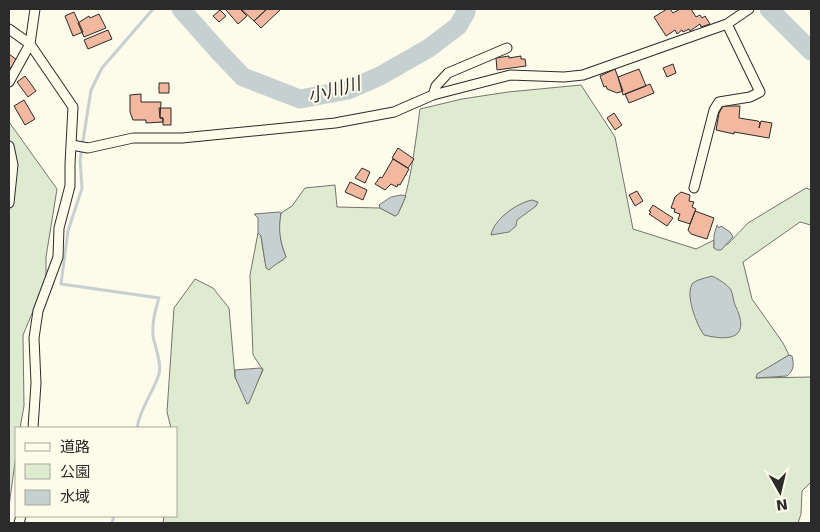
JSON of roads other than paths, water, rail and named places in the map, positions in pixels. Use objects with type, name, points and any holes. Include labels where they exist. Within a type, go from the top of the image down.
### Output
[{"type":"street","points":[[9,82],[30,44],[35,9]]},
{"type":"street","points":[[72,146],[88,148],[132,138],[182,138],[335,124],[394,112],[433,95],[510,75],[564,77],[583,75],[728,24],[750,9]]},
{"type":"street","points":[[694,188],[714,110],[719,102],[750,98],[760,92],[728,24]]},
{"type":"street","points":[[9,29],[30,44],[74,107],[70,186],[59,228],[58,257],[38,311],[34,338],[36,383],[33,427]]},
{"type":"street","points":[[433,95],[436,86],[448,73],[506,48]]},
{"type":"street","points":[[9,146],[13,165],[9,203]]},
{"type":"water","points":[[406,196],[398,214],[395,216],[380,208],[379,205],[391,197]]},
{"type":"water","points":[[532,200],[538,202],[536,206],[517,220],[516,226],[509,232],[491,235],[501,218],[513,208]]},
{"type":"water","points":[[281,213],[280,236],[286,257],[269,270],[266,268],[261,236],[258,233],[258,218],[254,214]]},
{"type":"water","points":[[717,225],[719,228],[721,226],[730,232],[733,237],[721,250],[714,248],[714,235]]},
{"type":"water","points":[[712,276],[731,290],[741,324],[740,330],[736,335],[723,338],[704,335],[698,324],[692,309],[691,288],[693,283]]},
{"type":"water","points":[[789,355],[792,356],[793,365],[791,372],[787,376],[756,378],[757,374]]},
{"type":"water","points":[[263,369],[247,404],[235,377],[235,370]]},
{"type":"waterway","points":[[137,427],[160,370],[153,336],[154,317],[159,298],[61,284],[68,231],[82,188],[80,160],[91,90],[102,68],[153,9]]},
{"type":"waterway","name":"小川川","points":[[181,9],[243,77],[300,99],[348,90],[380,76],[429,48],[458,26],[466,12],[465,9]]},
{"type":"waterway","name":"小川川","points":[[769,9],[811,51]]},
{"type":"waterway","points":[[112,523],[114,517]]}]
